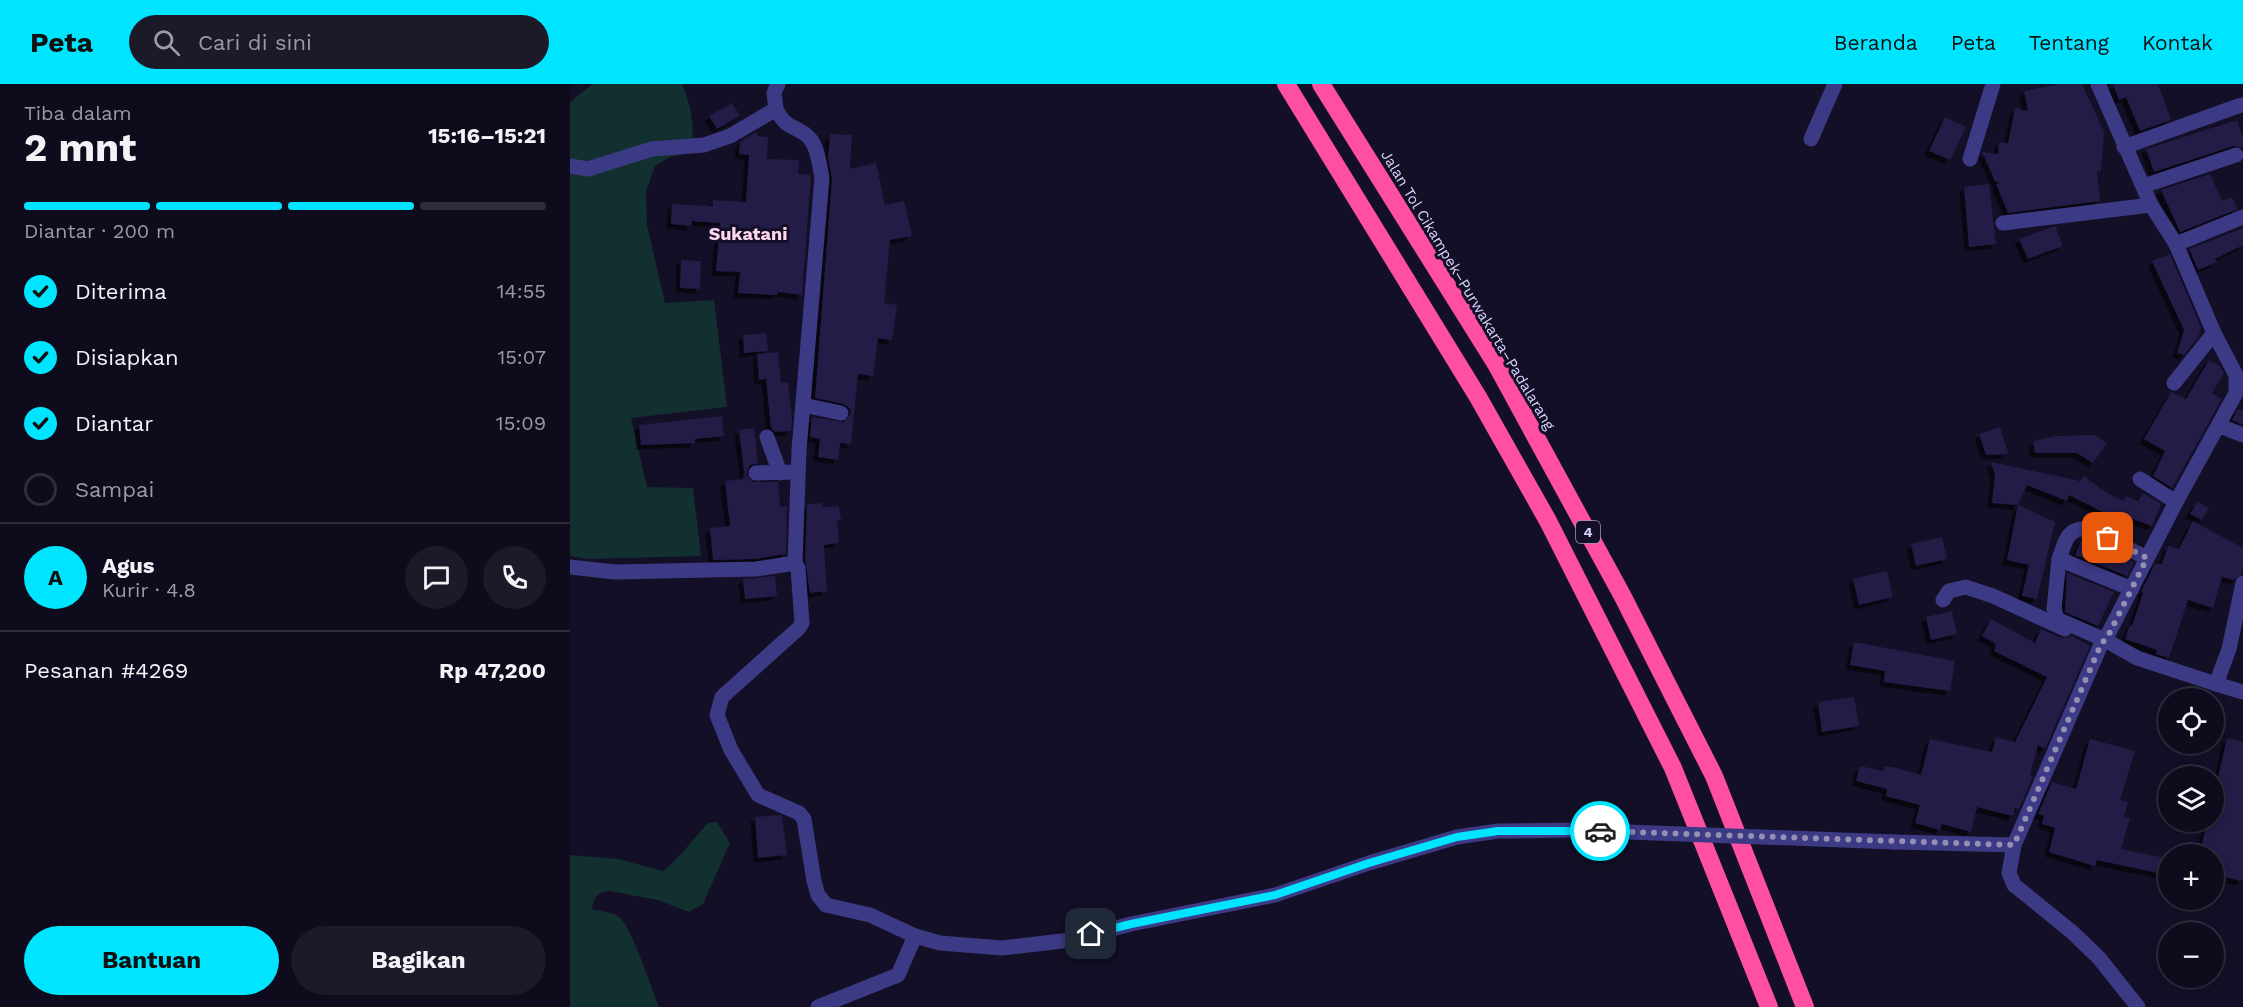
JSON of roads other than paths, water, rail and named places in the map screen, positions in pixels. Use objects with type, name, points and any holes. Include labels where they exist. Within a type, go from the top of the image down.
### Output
[{"type":"highway","name":"4","points":[[1286,84],[1478,397],[1548,521],[1673,768],[1769,1007]]},
{"type":"highway","name":"Jalan Tol Cikampek–Purwakarta–Padalarang","points":[[1321,84],[1496,364],[1622,595],[1714,776],[1805,1007]]},
{"type":"street","points":[[778,84],[774,93],[776,109],[788,127],[806,135],[817,151],[822,178],[797,472],[795,563],[798,568],[802,606],[799,628],[722,697],[717,715],[731,750],[758,795],[799,813],[804,819],[814,881],[822,901],[837,909],[870,915],[915,936],[958,946],[1002,948],[1071,940],[1131,924],[1275,895],[1369,863],[1457,837],[1498,831],[1575,830],[2014,845]]},
{"type":"street","points":[[1811,138],[1835,84]]},
{"type":"street","points":[[1970,159],[1992,84],[1976,84]]},
{"type":"street","points":[[2098,84],[2151,205],[2175,244],[2238,383],[2236,393],[2220,426],[2176,502],[2104,641],[2014,845],[2009,873],[2014,885],[2072,932],[2099,958],[2138,1007]]},
{"type":"street","points":[[2124,147],[2241,105]]},
{"type":"street","points":[[570,166],[588,169],[652,149],[704,145],[730,135],[776,109]]},
{"type":"street","points":[[2143,186],[2236,155]]},
{"type":"street","points":[[2003,223],[2151,205]]},
{"type":"street","points":[[2175,244],[2243,217]]},
{"type":"street","points":[[2174,383],[2214,333]]},
{"type":"street","points":[[803,405],[842,413]]},
{"type":"street","points":[[2220,426],[2243,435]]},
{"type":"street","points":[[767,437],[780,473]]},
{"type":"street","points":[[756,473],[797,472]]},
{"type":"street","points":[[2140,479],[2176,502]]},
{"type":"street","points":[[2147,558],[2088,529],[2078,528],[2069,533],[2059,559],[2054,609],[2056,619],[2137,658],[2243,692]]},
{"type":"street","points":[[2059,559],[2132,589]]},
{"type":"street","points":[[570,567],[626,572],[756,569],[795,563]]},
{"type":"street","points":[[2216,684],[2236,651],[2243,584]]},
{"type":"street","points":[[1943,600],[1949,591],[1966,587],[1993,596],[2044,621],[2104,641]]},
{"type":"street","points":[[819,1007],[898,975],[915,936]]},
{"type":"district","name":"Sukatani","points":[[748,234]]}]
